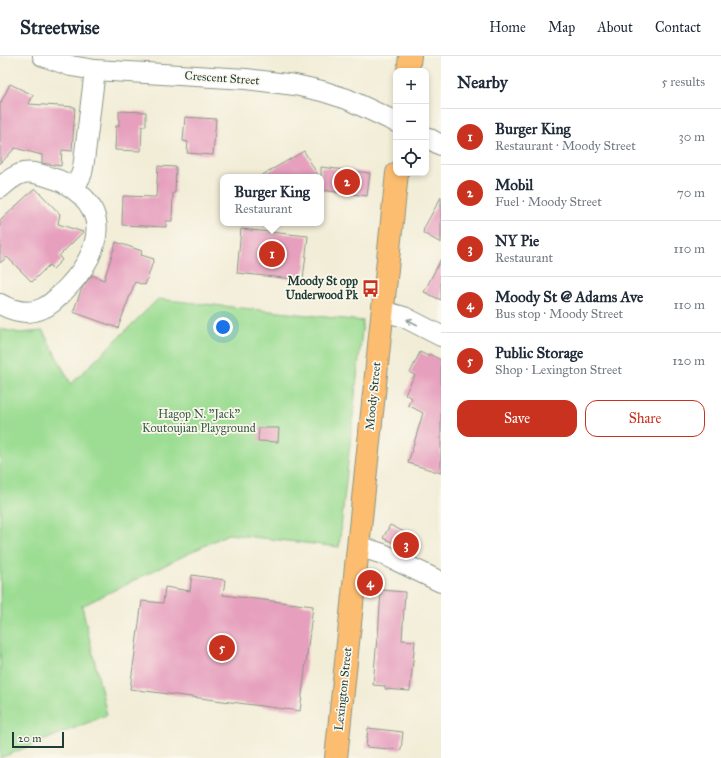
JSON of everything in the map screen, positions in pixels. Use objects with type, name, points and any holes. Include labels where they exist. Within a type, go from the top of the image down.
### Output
[{"type":"main road","points":[[408,68],[410,56]]},
{"type":"main road","name":"Moody Street","points":[[350,620],[397,176]]},
{"type":"main road","name":"Lexington Street","points":[[337,758],[350,620]]},
{"type":"street","name":"Crescent Street","points":[[43,56],[71,66],[95,70],[246,79],[295,85],[322,91],[347,99],[393,121]]},
{"type":"street","points":[[74,189],[82,173],[95,70]]},
{"type":"street","points":[[429,139],[441,145]]},
{"type":"street","points":[[0,188],[16,175],[29,173],[56,179],[74,189],[83,197],[91,208],[96,224],[95,243],[86,265],[76,279],[56,300],[41,309],[29,312],[22,312],[0,304]]},
{"type":"street","points":[[382,311],[404,317],[441,336]]},
{"type":"street","points":[[358,546],[382,554],[441,582]]},
{"type":"green space","name":"Hagop N. \"Jack\" Koutoujian Playground","points":[[158,299],[363,321],[339,547],[228,534],[82,606],[107,715],[0,758],[0,329],[20,333],[43,331],[71,384]]},
{"type":"building","points":[[10,84],[33,95],[29,104],[75,107],[72,151],[62,150],[61,166],[42,163],[42,155],[15,148],[0,164],[0,104]]},
{"type":"building","points":[[119,111],[146,112],[146,126],[142,126],[141,151],[115,150],[116,126],[119,126]]},
{"type":"building","points":[[185,117],[216,119],[213,155],[187,153],[188,142],[183,141]]},
{"type":"building","points":[[304,151],[317,174],[264,174]]},
{"type":"building","points":[[158,166],[176,167],[172,221],[166,221],[166,227],[122,225],[123,196],[156,197]]},
{"type":"building","points":[[321,167],[370,173],[367,196],[324,190],[324,174],[321,174]]},
{"type":"building","points":[[35,188],[60,214],[58,224],[83,232],[59,256],[62,260],[53,269],[49,265],[32,282],[7,257],[0,263],[0,221]]},
{"type":"building","points":[[441,197],[441,243],[423,233],[424,228]]},
{"type":"building","points":[[241,229],[308,236],[303,280],[237,273]]},
{"type":"building","points":[[116,242],[142,251],[141,255],[154,259],[145,285],[135,282],[118,328],[73,312],[82,288],[92,275],[104,280]]},
{"type":"building","points":[[441,259],[441,300],[424,292]]},
{"type":"building","points":[[420,352],[428,356],[429,354],[441,360],[441,473],[408,463],[423,413],[408,405],[412,398],[405,394],[415,375],[410,373]]},
{"type":"building","points":[[259,428],[279,428],[278,442],[258,441]]},
{"type":"building","points":[[390,525],[417,538],[411,551],[383,538]]},
{"type":"building","points":[[192,575],[225,580],[223,595],[313,606],[300,711],[130,689],[142,601],[163,603],[165,587],[190,591]]},
{"type":"building","points":[[381,590],[405,592],[402,640],[415,641],[410,691],[385,689],[385,686],[373,685]]},
{"type":"building","points":[[368,728],[403,732],[401,750],[366,747]]},
{"type":"place","name":"Mobil","points":[[347,182]]},
{"type":"place","name":"Burger King","points":[[272,254]]},
{"type":"place","name":"Moody St opp Underwood Pk","points":[[371,288]]},
{"type":"place","name":"NY Pie","points":[[406,545]]},
{"type":"place","name":"Moody St @ Adams Ave","points":[[370,583]]},
{"type":"place","name":"Public Storage","points":[[222,648]]}]
